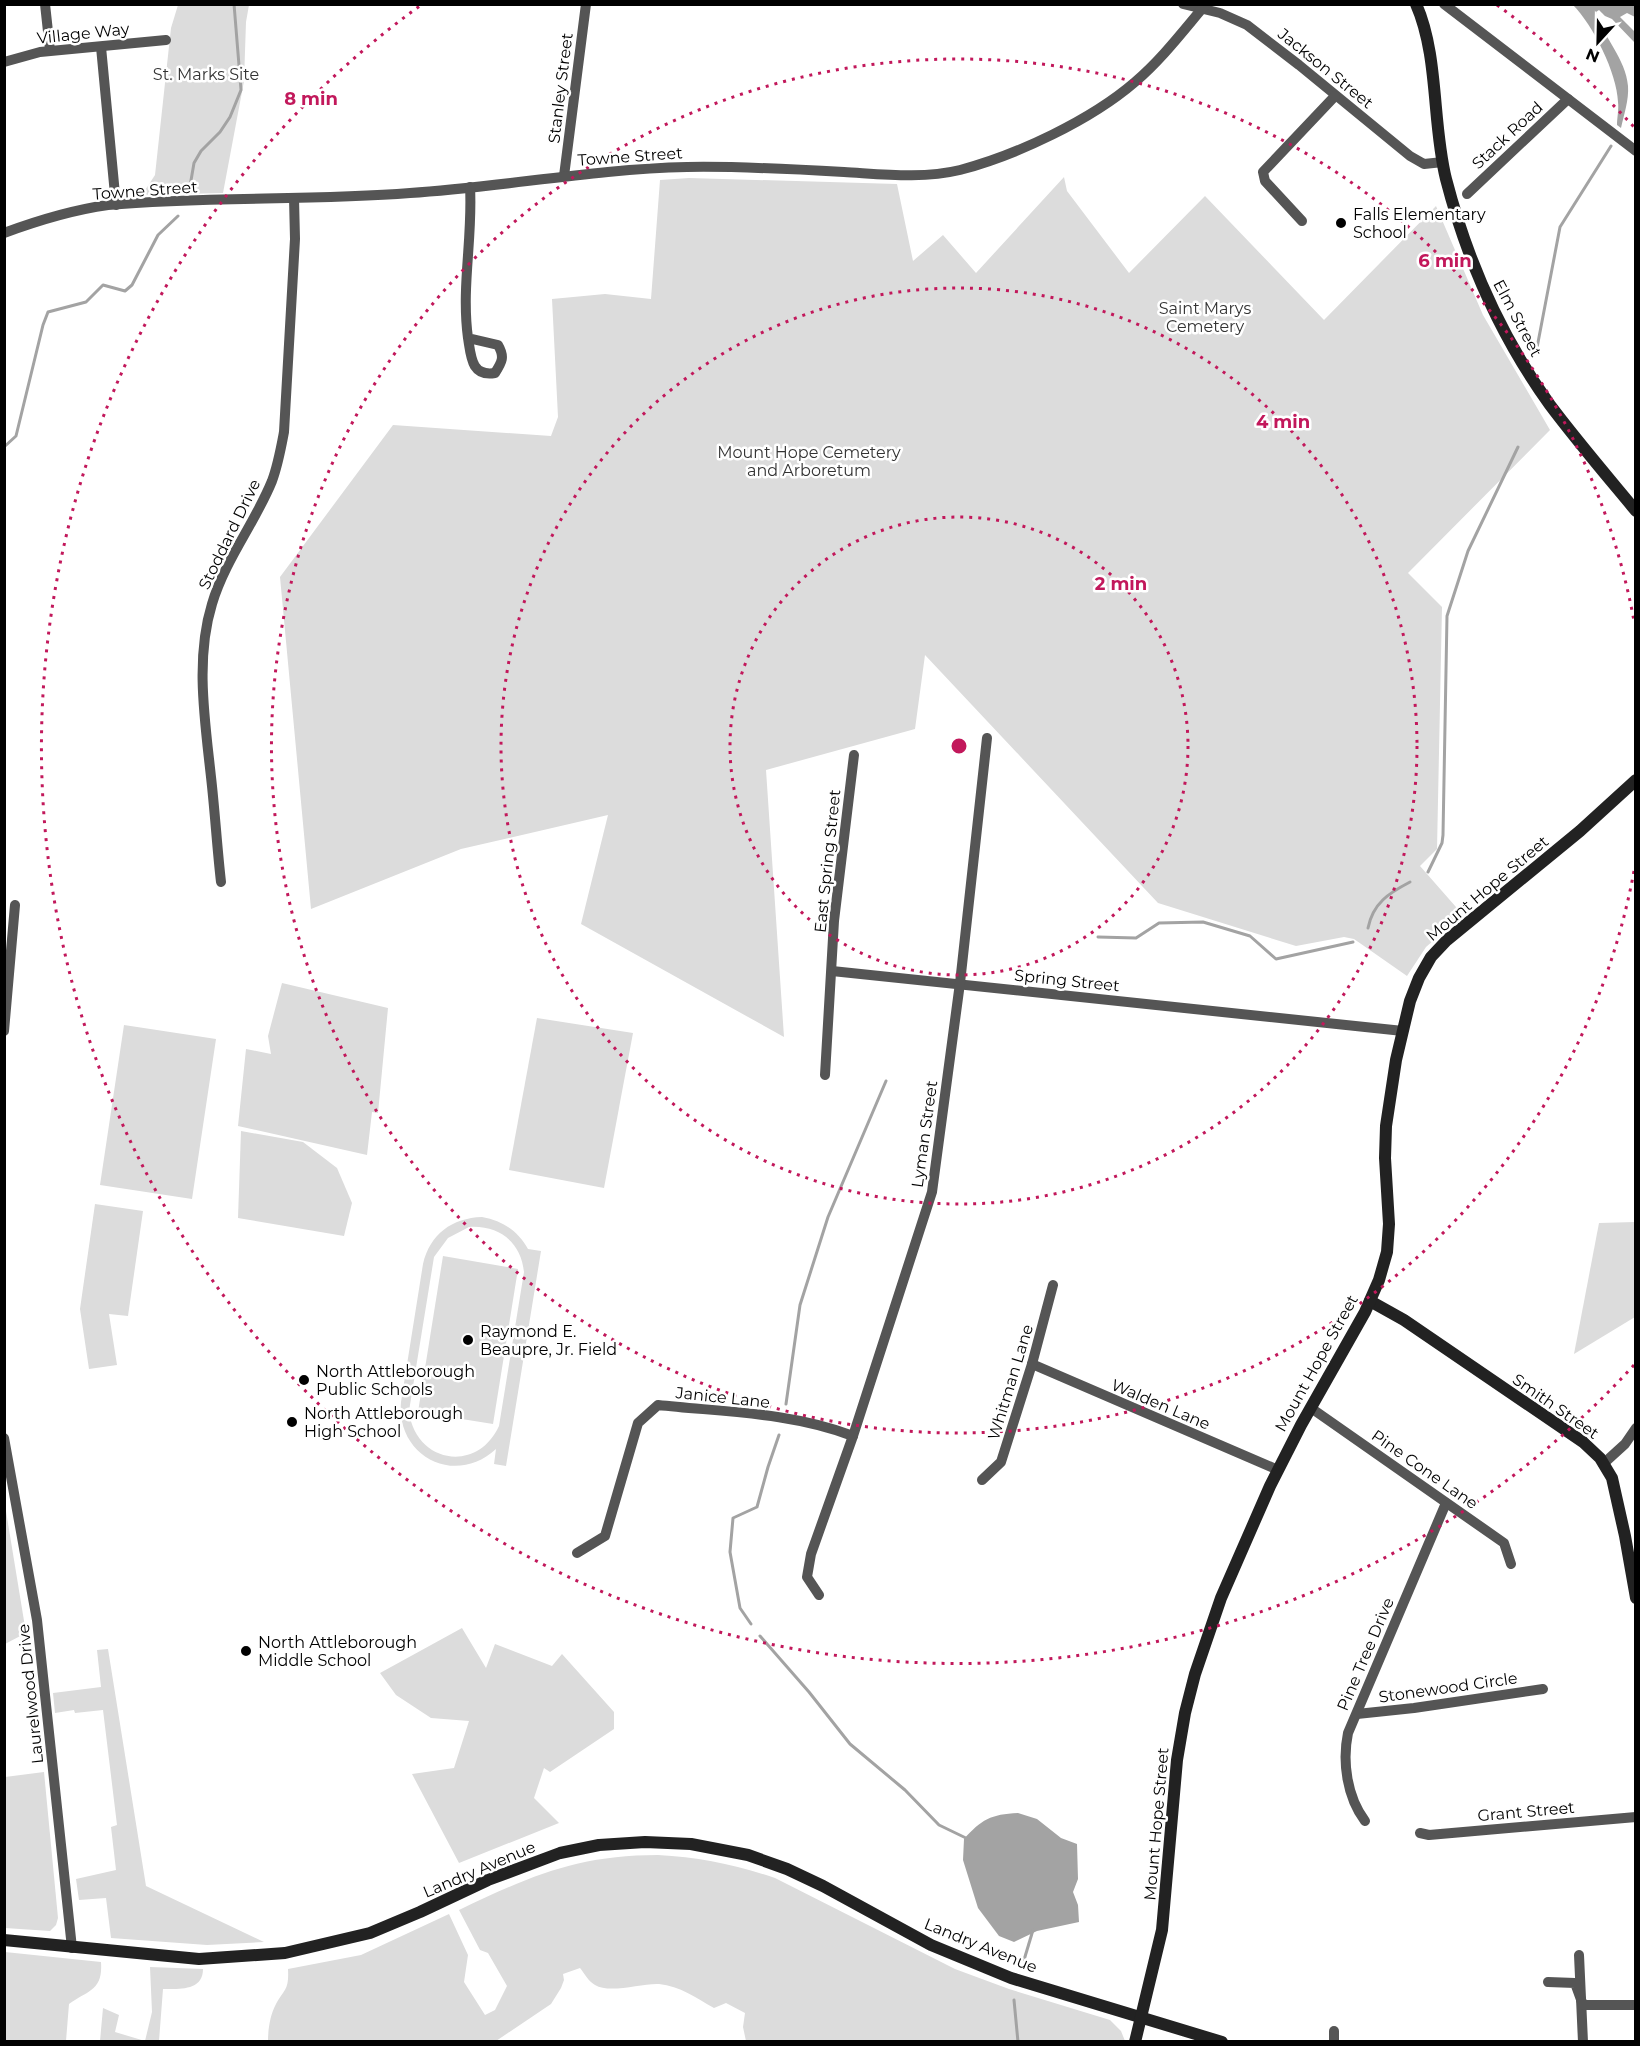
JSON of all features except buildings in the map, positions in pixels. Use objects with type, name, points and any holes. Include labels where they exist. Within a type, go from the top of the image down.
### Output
[{"type":"street","points":[[45,4],[50,50]]},
{"type":"street","name":"Stanley Street","points":[[564,176],[586,4]]},
{"type":"street","name":"Jackson Street","points":[[1184,4],[1204,7],[1247,25],[1410,156],[1424,164],[1443,162]]},
{"type":"street","name":"Elm Street","points":[[1416,4],[1430,53],[1437,131],[1452,199],[1471,259],[1490,304],[1518,356],[1550,404],[1635,511]]},
{"type":"street","points":[[1444,4],[1635,151]]},
{"type":"street","name":"Towne Street","points":[[4,233],[78,209],[116,205],[412,193],[564,176],[689,167],[918,174],[957,170],[1044,138],[1100,107],[1137,80],[1171,46],[1204,7]]},
{"type":"street","name":"Village Way","points":[[4,62],[50,50],[166,40]]},
{"type":"street","points":[[101,47],[116,205]]},
{"type":"street","points":[[1302,221],[1265,181],[1263,172],[1335,96]]},
{"type":"street","name":"Stack Road","points":[[1467,194],[1568,99]]},
{"type":"street","points":[[468,338],[465,316],[465,279],[471,211],[470,187]]},
{"type":"street","name":"Stoddard Drive","points":[[221,882],[202,656],[212,603],[263,501],[279,460],[284,432],[295,239],[294,198]]},
{"type":"street","name":"Lyman Street","points":[[819,1595],[807,1577],[811,1554],[853,1436],[932,1192],[960,983],[987,738]]},
{"type":"street","name":"East Spring Street","points":[[832,971],[834,921],[854,755]]},
{"type":"street","name":"Mount Hope Street","points":[[1135,2042],[1162,1930],[1172,1808],[1185,1713],[1206,1641],[1221,1598],[1278,1470],[1370,1300],[1379,1280],[1387,1251],[1389,1224],[1385,1158],[1389,1096],[1410,1001],[1419,978],[1431,957],[1447,940],[1572,838],[1635,780]]},
{"type":"street","points":[[4,1031],[15,905]]},
{"type":"street","points":[[825,1075],[832,971]]},
{"type":"street","name":"Spring Street","points":[[832,971],[1403,1031]]},
{"type":"street","name":"Whitman Lane","points":[[982,1480],[1001,1462],[1032,1364],[1053,1285]]},
{"type":"street","name":"Smith Street","points":[[1370,1300],[1404,1320],[1583,1442],[1603,1464],[1612,1478],[1619,1504],[1635,1598]]},
{"type":"street","name":"Walden Lane","points":[[1032,1364],[1278,1470]]},
{"type":"street","name":"Janice Lane","points":[[577,1553],[605,1536],[638,1423],[658,1405],[793,1419],[836,1429],[853,1436]]},
{"type":"street","name":"Pine Cone Lane","points":[[1311,1408],[1504,1543],[1511,1563]]},
{"type":"street","points":[[1603,1464],[1625,1444],[1635,1428]]},
{"type":"street","name":"Laurelwood Drive","points":[[4,1438],[37,1620],[72,1947]]},
{"type":"street","name":"Pine Tree Drive","points":[[1365,1821],[1356,1809],[1346,1767],[1347,1740],[1446,1503]]},
{"type":"street","name":"Stonewood Circle","points":[[1357,1714],[1544,1689]]},
{"type":"street","name":"Grant Street","points":[[1420,1833],[1429,1835],[1635,1817]]},
{"type":"street","name":"Landry Avenue","points":[[4,1940],[199,1959],[285,1953],[318,1947],[381,1929],[488,1880],[560,1853],[599,1845],[667,1842],[712,1847],[766,1861],[823,1886],[931,1944],[988,1969],[1222,2042]]},
{"type":"street","points":[[1580,1955],[1582,2042]]},
{"type":"street","points":[[1548,1982],[1575,1983],[1582,2005]]},
{"type":"street","points":[[1582,2005],[1635,2005]]},
{"type":"green space","name":"St. Marks Site","points":[[178,5],[249,5],[246,22],[244,81],[223,193],[142,195],[155,175],[171,28]]},
{"type":"green space","name":"Mount Hope Cemetery and Arboretum","points":[[1064,177],[1067,191],[1129,273],[1205,196],[1324,320],[1436,206],[1483,315],[1550,430],[1408,573],[1442,607],[1437,849],[1420,866],[1463,915],[1426,947],[1407,976],[1354,939],[1344,937],[1296,946],[1158,903],[925,655],[915,729],[766,770],[784,1037],[581,924],[608,815],[461,849],[311,909],[280,577],[393,425],[551,436],[558,417],[552,299],[605,294],[651,299],[660,180],[689,178],[897,184],[913,261],[943,235],[976,273]]},
{"type":"green space","points":[[282,983],[388,1008],[378,1113],[372,1112],[367,1155],[238,1126],[246,1049],[271,1054],[268,1036]]},
{"type":"green space","points":[[537,1018],[633,1033],[604,1188],[509,1170]]},
{"type":"green space","points":[[124,1025],[216,1039],[192,1199],[100,1185]]},
{"type":"green space","points":[[241,1131],[303,1142],[337,1168],[352,1203],[344,1236],[238,1218]]},
{"type":"green space","points":[[95,1204],[143,1211],[128,1316],[109,1314],[117,1365],[89,1369],[80,1309]]},
{"type":"green space","points":[[482,1217],[497,1221],[515,1232],[528,1249],[541,1251],[506,1466],[494,1464],[496,1449],[480,1460],[463,1465],[447,1465],[431,1460],[418,1451],[408,1437],[402,1421],[401,1402],[426,1253],[437,1236],[444,1230],[452,1224]],"holes":[[[469,1227],[480,1227],[499,1232],[513,1244],[522,1261],[524,1272],[499,1426],[489,1441],[476,1451],[462,1456],[448,1456],[434,1451],[422,1442],[414,1429],[409,1411],[434,1257],[448,1238]]]},
{"type":"green space","points":[[1635,1222],[1635,1317],[1574,1354],[1599,1223]]},
{"type":"green space","name":"Raymond E. Beaupre, Jr. Field","points":[[443,1256],[518,1269],[493,1424],[418,1412]]},
{"type":"green space","points":[[5,1505],[26,1633],[4,1644]]},
{"type":"green space","points":[[462,1628],[486,1668],[495,1644],[552,1666],[562,1654],[614,1712],[614,1729],[550,1772],[544,1768],[534,1798],[559,1823],[459,1863],[412,1774],[454,1768],[469,1721],[431,1718],[396,1695],[380,1673]]},
{"type":"green space","points":[[108,1649],[146,1886],[264,1942],[207,1945],[111,1938],[106,1898],[79,1900],[76,1879],[116,1870],[111,1827],[117,1825],[103,1710],[75,1713],[74,1710],[55,1713],[53,1693],[101,1687],[97,1650]]},
{"type":"green space","points":[[44,1772],[58,1918],[56,1925],[50,1931],[5,1928],[5,1777]]},
{"type":"green space","points":[[658,1855],[717,1862],[775,1878],[955,1969],[1009,1989],[1110,2020],[1121,2031],[1125,2041],[746,2041],[743,2027],[745,2013],[726,2003],[714,2008],[681,1990],[659,1984],[601,1988],[590,1982],[580,1968],[563,1974],[564,1980],[561,1988],[551,2004],[496,2041],[268,2041],[271,2018],[287,1985],[288,1969],[361,1955],[449,1914],[468,1955],[464,1982],[485,2015],[495,2010],[507,1986],[488,1953],[480,1950],[459,1910],[509,1887],[579,1863],[629,1856]]},
{"type":"green space","points":[[5,1952],[101,1962],[100,1979],[97,1984],[69,2004],[66,2041],[5,2041]]},
{"type":"green space","points":[[150,1967],[203,1969],[202,1976],[195,1985],[163,1989],[159,2041],[145,2041],[152,2012]]},
{"type":"green space","points":[[103,2008],[119,2015],[115,2032],[145,2041],[100,2041]]},
{"type":"shaded area","points":[[1573,5],[1635,5],[1635,17],[1627,13],[1620,17],[1635,32],[1635,43],[1612,19],[1599,10],[1596,12],[1626,76],[1628,96],[1621,128],[1617,125],[1617,90],[1609,64],[1596,37]]},
{"type":"shaded area","points":[[1018,1813],[1037,1819],[1061,1838],[1077,1844],[1078,1879],[1073,1892],[1078,1905],[1079,1922],[1037,1931],[1014,1942],[999,1936],[978,1908],[963,1860],[964,1839],[976,1827],[987,1819]]},
{"type":"waterway","points":[[189,192],[194,163],[201,151],[220,132],[230,117],[241,90],[234,4]]},
{"type":"waterway","points":[[1536,353],[1560,227],[1611,146]]},
{"type":"waterway","points":[[4,447],[16,436],[48,312],[86,302],[103,285],[125,291],[132,285],[158,235],[178,216]]},
{"type":"waterway","points":[[1428,872],[1442,843],[1443,835],[1447,616],[1468,551],[1518,447]]},
{"type":"waterway","points":[[1368,928],[1378,905],[1395,890],[1410,882]]},
{"type":"waterway","points":[[1098,937],[1136,938],[1159,923],[1203,922],[1250,936],[1276,959],[1353,942]]},
{"type":"waterway","points":[[786,1404],[800,1305],[828,1217],[886,1081]]},
{"type":"waterway","points":[[751,1624],[740,1608],[730,1552],[733,1518],[757,1507],[779,1435]]},
{"type":"waterway","points":[[760,1636],[850,1744],[905,1790],[939,1825],[968,1839]]},
{"type":"waterway","points":[[1024,1960],[1033,1930]]},
{"type":"waterway","points":[[1014,2000],[1018,2042]]},
{"type":"place","name":"Falls Elementary School","points":[[1341,223]]},
{"type":"place","name":"Raymond E. Beaupre, Jr. Field","points":[[468,1340]]},
{"type":"place","name":"North Attleborough Public Schools","points":[[304,1380]]},
{"type":"place","name":"North Attleborough High School","points":[[292,1422]]},
{"type":"place","name":"North Attleborough Middle School","points":[[246,1651]]},
{"type":"park label","name":"Saint Marys Cemetery","points":[[1205,317]]}]
